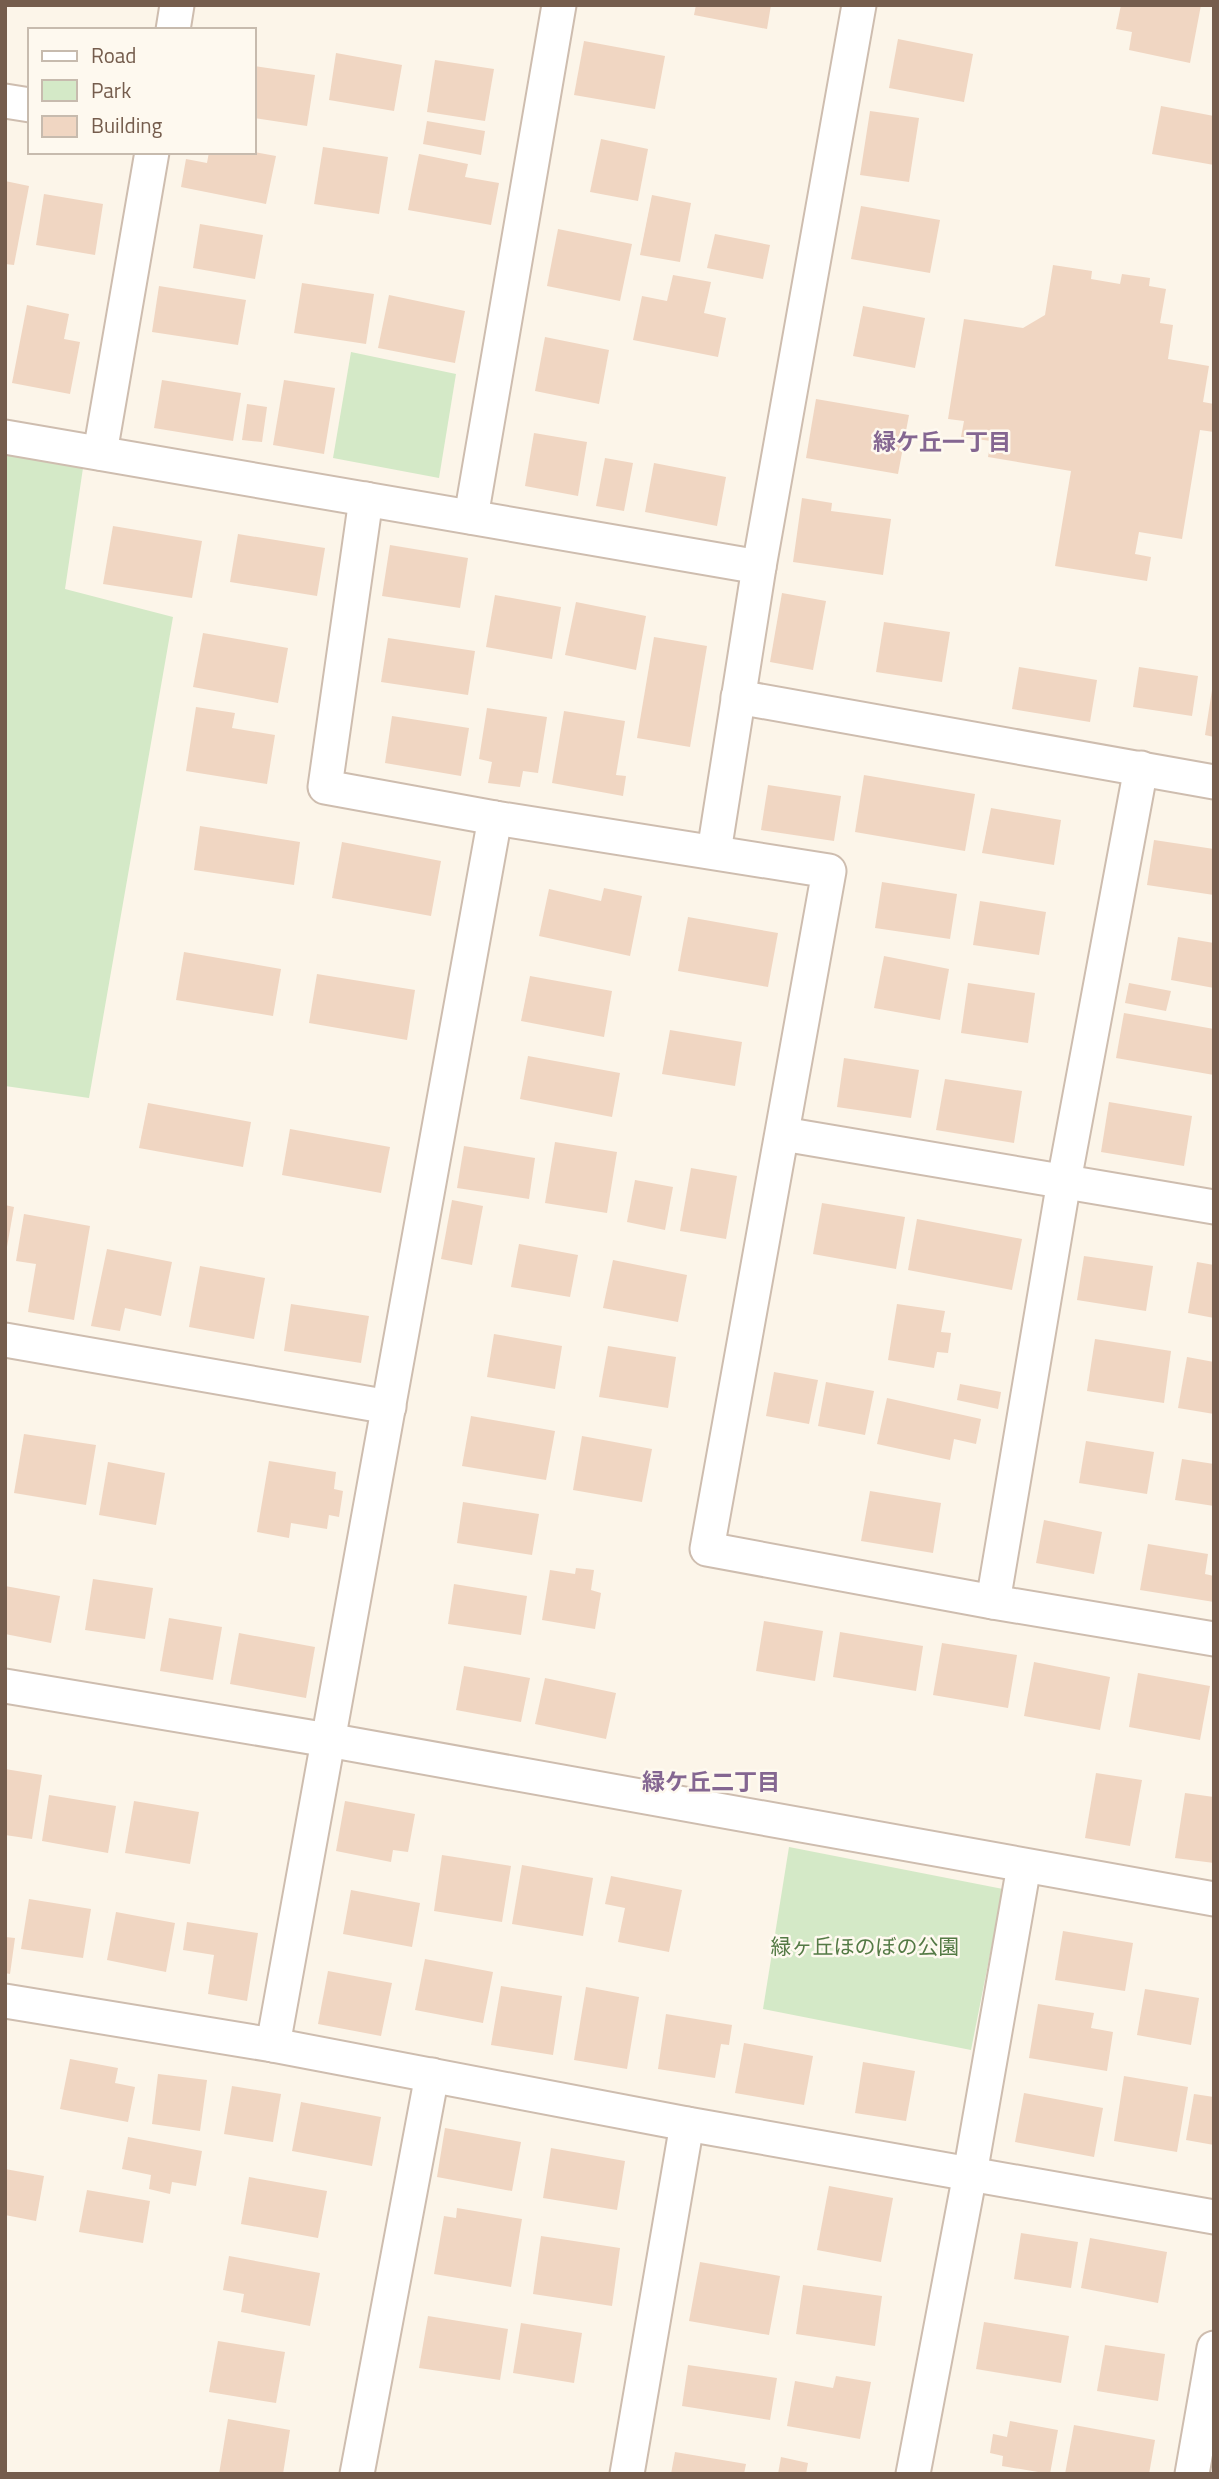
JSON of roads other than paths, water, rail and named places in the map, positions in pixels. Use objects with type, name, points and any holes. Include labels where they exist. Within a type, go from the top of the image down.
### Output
[{"type":"street","points":[[173,28],[177,5]]},
{"type":"street","points":[[471,517],[559,5]]},
{"type":"street","points":[[714,852],[759,567],[859,5]]},
{"type":"street","points":[[5,101],[28,105]]},
{"type":"street","points":[[100,453],[152,154]]},
{"type":"street","points":[[5,437],[759,567]]},
{"type":"street","points":[[366,499],[325,787],[495,818],[829,871],[707,1549],[993,1602],[1214,1639]]},
{"type":"street","points":[[738,697],[1214,782]]},
{"type":"street","points":[[993,1602],[1064,1181],[1141,768]]},
{"type":"street","points":[[273,2045],[495,818]]},
{"type":"street","points":[[783,1134],[1214,1207]]},
{"type":"street","points":[[5,1340],[389,1407]]},
{"type":"street","points":[[5,1686],[1214,1899]]},
{"type":"street","points":[[913,2474],[970,2174],[1024,1866]]},
{"type":"street","points":[[5,2001],[273,2045],[687,2124],[1214,2217]]},
{"type":"street","points":[[357,2474],[432,2075]]},
{"type":"street","points":[[627,2474],[687,2124]]},
{"type":"street","points":[[1192,2474],[1214,2348]]},
{"type":"district","name":"緑ケ丘一丁目","points":[[942,441]]},
{"type":"district","name":"緑ケ丘二丁目","points":[[711,1781]]},
{"type":"park label","name":"緑ヶ丘ほのぼの公園","points":[[865,1946]]}]
